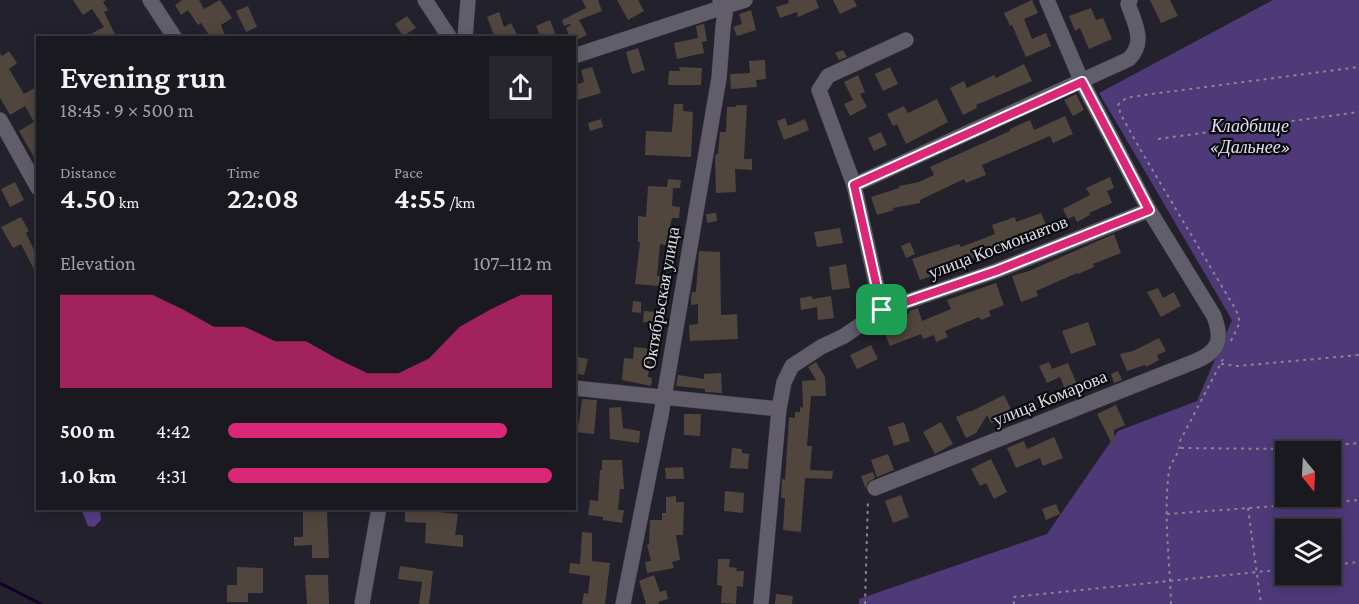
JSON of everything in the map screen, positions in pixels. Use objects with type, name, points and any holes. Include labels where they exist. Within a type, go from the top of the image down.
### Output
[{"type":"street","points":[[150,0],[174,36]]},
{"type":"street","points":[[425,0],[449,36]]},
{"type":"street","points":[[465,36],[468,0]]},
{"type":"street","points":[[576,55],[723,4],[745,0]]},
{"type":"street","points":[[1047,0],[1082,82],[1149,210]]},
{"type":"street","points":[[854,185],[1129,59],[1137,52],[1137,31],[1128,4],[1130,0]]},
{"type":"street","name":"Октябрьская улица","points":[[623,604],[663,399],[720,78],[723,4]]},
{"type":"street","points":[[882,310],[854,185],[819,90],[828,76],[906,40]]},
{"type":"street","points":[[0,120],[36,184]]},
{"type":"street","name":"улица Космонавтов","points":[[761,604],[779,409],[784,382],[792,366],[821,347],[844,336],[882,310],[996,271],[1149,210]]},
{"type":"street","name":"улица Комарова","points":[[875,488],[1209,356],[1220,336],[1214,316],[1149,210]]},
{"type":"street","points":[[576,388],[663,399],[779,409]]},
{"type":"street","points":[[362,604],[376,513]]},
{"type":"path","points":[[1232,341],[1240,322],[1236,310],[1140,149],[1118,105],[1126,98],[1144,95],[1359,67]]},
{"type":"path","points":[[1158,139],[1359,112]]},
{"type":"path","points":[[1171,604],[1166,537],[1170,468],[1180,448],[1180,441],[1227,351]]},
{"type":"path","points":[[1221,364],[1238,366],[1359,355]]},
{"type":"path","points":[[1180,448],[1284,449],[1359,442]]},
{"type":"path","points":[[865,604],[868,493],[875,488]]},
{"type":"path","points":[[1167,514],[1359,500]]},
{"type":"path","points":[[1248,508],[1261,604]]},
{"type":"path","points":[[1341,564],[1359,562]]},
{"type":"path","points":[[1014,604],[1013,597],[1275,570]]},
{"type":"green space","name":"Кладбище «Дальнее»","points":[[1273,0],[1359,0],[1359,604],[859,604],[859,599],[1047,534],[1118,431],[1197,401],[1232,320],[1099,93]]},
{"type":"shaded area","points":[[81,510],[100,510],[101,520],[94,527],[88,526]]},
{"type":"building","points":[[73,0],[106,0],[103,2],[108,10],[104,12],[116,36],[87,36],[104,27],[92,9],[83,15]]},
{"type":"building","points":[[182,0],[199,0],[204,9],[220,0],[232,18],[221,25],[225,36],[210,36],[201,23],[198,25],[188,10],[181,15],[175,5]]},
{"type":"building","points":[[582,0],[598,0],[602,11],[579,20],[587,35],[576,40],[576,36],[569,36],[566,28],[571,25],[564,26],[562,20],[586,8]]},
{"type":"building","points":[[617,0],[638,0],[644,11],[628,20]]},
{"type":"building","points":[[788,0],[816,0],[819,8],[798,17],[797,12],[780,18],[776,7],[789,3]]},
{"type":"building","points":[[833,0],[854,0],[857,6],[840,14]]},
{"type":"building","points":[[1032,0],[1038,13],[1024,19],[1032,39],[1046,33],[1051,46],[1026,57],[1004,13]]},
{"type":"building","points":[[1150,0],[1170,0],[1178,16],[1161,23]]},
{"type":"building","points":[[248,6],[257,27],[246,32],[236,11]]},
{"type":"building","points":[[1091,8],[1096,20],[1103,18],[1112,39],[1089,49],[1080,28],[1075,31],[1069,16]]},
{"type":"building","points":[[751,10],[756,30],[737,36],[733,27],[742,24],[739,14]]},
{"type":"building","points":[[499,12],[504,27],[511,23],[518,36],[494,36],[487,17]]},
{"type":"building","points":[[407,16],[416,28],[403,36],[395,24]]},
{"type":"building","points":[[550,20],[556,36],[540,36],[536,26]]},
{"type":"building","points":[[704,24],[707,41],[702,42],[704,53],[677,59],[674,43],[698,38],[696,26]]},
{"type":"building","points":[[638,48],[645,70],[632,74],[626,52]]},
{"type":"building","points":[[843,50],[847,57],[839,60],[835,53]]},
{"type":"building","points":[[9,51],[17,63],[9,69],[24,94],[36,87],[36,161],[19,131],[34,122],[25,106],[10,115],[0,98],[0,53],[2,56]]},
{"type":"building","points":[[765,60],[766,79],[756,80],[757,87],[731,89],[730,74],[750,73],[749,61]]},
{"type":"building","points":[[1024,64],[1032,81],[976,105],[977,108],[963,115],[950,88],[964,81],[967,88],[994,75],[996,78]]},
{"type":"building","points":[[592,67],[601,93],[576,100],[576,84],[584,82],[581,70]]},
{"type":"building","points":[[679,67],[702,68],[701,85],[668,85],[669,71],[680,71]]},
{"type":"building","points":[[890,67],[898,84],[883,91],[875,74]]},
{"type":"building","points":[[858,75],[865,92],[860,94],[867,107],[850,116],[844,104],[853,100],[844,82]]},
{"type":"building","points":[[1076,94],[1084,110],[1073,116],[1064,100]]},
{"type":"building","points":[[937,99],[948,122],[906,144],[897,124],[893,126],[887,114],[904,106],[908,113]]},
{"type":"building","points":[[674,104],[683,104],[683,111],[693,112],[691,157],[645,155],[646,131],[672,132]]},
{"type":"building","points":[[736,105],[747,105],[744,159],[752,159],[752,170],[735,169],[736,192],[716,193],[715,157],[718,154],[720,132],[726,132],[727,107],[736,107]]},
{"type":"building","points":[[1065,116],[1073,134],[1053,143],[1050,136],[982,165],[986,175],[966,183],[964,179],[920,200],[920,203],[893,208],[894,210],[877,215],[871,197],[934,175],[930,167],[1030,120],[1034,130]]},
{"type":"building","points":[[785,118],[788,126],[805,119],[809,130],[784,140],[777,121]]},
{"type":"building","points":[[601,119],[603,127],[590,131],[588,123]]},
{"type":"building","points":[[881,132],[887,145],[874,151],[868,138]]},
{"type":"building","points":[[1110,177],[1114,188],[1107,191],[1112,203],[1089,213],[1090,215],[1077,222],[1074,216],[1068,219],[1063,209],[1090,195],[1086,188]]},
{"type":"building","points":[[668,179],[681,180],[680,188],[673,188],[672,206],[680,207],[679,218],[672,218],[666,245],[660,244],[657,276],[660,276],[659,286],[635,284],[640,242],[638,242],[638,216],[646,217],[648,186],[667,187]]},
{"type":"building","points":[[15,182],[24,200],[10,207],[1,189]]},
{"type":"building","points":[[716,213],[717,221],[707,223],[706,214]]},
{"type":"building","points":[[1041,213],[1048,230],[1017,242],[1019,249],[1008,252],[1006,247],[975,260],[974,258],[935,270],[937,274],[920,280],[912,259],[959,244],[961,247],[995,234],[992,225],[1015,217],[1016,222]]},
{"type":"building","points":[[21,217],[29,231],[26,233],[34,250],[36,249],[36,273],[21,244],[13,248],[1,227]]},
{"type":"building","points":[[840,228],[843,243],[817,247],[814,232]]},
{"type":"building","points":[[1114,234],[1121,253],[1036,291],[1038,296],[1021,302],[1012,276],[1029,271]]},
{"type":"building","points":[[910,242],[915,254],[906,258],[901,246]]},
{"type":"building","points":[[699,251],[720,252],[721,315],[737,314],[738,339],[690,341],[689,325],[698,324],[698,304],[691,305],[691,299],[692,292],[696,292]]},
{"type":"building","points":[[846,264],[850,288],[832,290],[829,267]]},
{"type":"building","points":[[996,283],[1004,305],[989,311],[991,316],[981,320],[979,317],[945,331],[948,337],[936,342],[934,335],[923,339],[921,334],[890,346],[881,325],[918,308],[922,321],[951,309],[947,300]]},
{"type":"building","points":[[1158,288],[1163,298],[1174,292],[1181,306],[1161,317],[1147,292]]},
{"type":"building","points":[[812,296],[812,299],[831,296],[834,318],[818,320],[817,307],[801,310],[800,298]]},
{"type":"building","points":[[633,301],[641,302],[641,313],[632,312]]},
{"type":"building","points":[[644,311],[658,312],[657,323],[643,322]]},
{"type":"building","points":[[1088,322],[1096,345],[1071,354],[1062,331]]},
{"type":"building","points":[[1159,338],[1166,351],[1157,355],[1159,360],[1146,367],[1145,365],[1127,371],[1120,354],[1133,351]]},
{"type":"building","points":[[871,345],[878,359],[857,369],[850,355]]},
{"type":"building","points":[[634,347],[651,349],[648,377],[652,378],[651,386],[622,380],[624,358],[633,359]]},
{"type":"building","points":[[576,356],[588,359],[584,375],[576,373]]},
{"type":"building","points":[[816,362],[825,377],[826,396],[811,396],[807,446],[812,446],[810,470],[833,471],[832,479],[805,478],[801,532],[783,530],[785,498],[781,498],[782,479],[785,480],[789,417],[795,418],[795,412],[800,412],[800,407],[803,408],[802,381],[816,380],[808,367]]},
{"type":"building","points":[[1049,362],[1052,369],[1068,363],[1079,389],[1067,394],[1060,377],[1047,383],[1039,366]]},
{"type":"building","points":[[1118,371],[1122,380],[1114,383],[1111,374]]},
{"type":"building","points":[[721,373],[722,393],[676,386],[678,375],[704,379],[704,374]]},
{"type":"building","points":[[1004,395],[1011,409],[999,415],[1001,419],[991,423],[987,415],[976,433],[966,438],[956,417]]},
{"type":"building","points":[[582,399],[597,400],[594,434],[576,432],[576,423],[579,423]]},
{"type":"building","points":[[1116,405],[1125,425],[1114,430],[1114,448],[1097,414]]},
{"type":"building","points":[[621,407],[623,428],[640,431],[639,443],[610,439],[609,408]]},
{"type":"building","points":[[684,414],[701,414],[700,436],[684,435]]},
{"type":"building","points":[[904,422],[910,441],[894,446],[888,427]]},
{"type":"building","points":[[941,422],[953,444],[935,454],[923,432]]},
{"type":"building","points":[[1054,437],[1063,458],[1043,466],[1040,458],[1016,468],[1007,448],[1024,441],[1027,449]]},
{"type":"building","points":[[732,448],[742,449],[742,453],[749,454],[748,469],[730,468]]},
{"type":"building","points":[[888,454],[894,470],[877,477],[871,460]]},
{"type":"building","points":[[991,459],[1007,492],[994,499],[986,483],[980,486],[971,469]]},
{"type":"building","points":[[602,460],[622,460],[624,489],[620,489],[618,510],[624,510],[622,523],[588,515],[590,500],[598,501]]},
{"type":"building","points":[[683,467],[684,479],[666,479],[665,468]]},
{"type":"building","points":[[873,472],[875,478],[868,482],[866,489],[861,476]]},
{"type":"building","points":[[725,491],[744,493],[743,513],[724,511]]},
{"type":"building","points":[[901,495],[909,517],[893,523],[885,501]]},
{"type":"building","points":[[676,496],[676,502],[684,502],[683,535],[676,535],[680,560],[672,562],[674,568],[647,573],[645,562],[651,561],[647,545],[649,544],[650,520],[662,520],[662,513],[666,513],[666,497]]},
{"type":"building","points":[[1056,504],[1060,514],[1046,520],[1042,509]]},
{"type":"building","points":[[405,510],[429,510],[458,514],[455,535],[463,535],[463,547],[425,543],[426,523],[405,522]]},
{"type":"building","points":[[303,512],[327,512],[329,558],[312,558],[312,545],[294,546],[294,537],[303,537]]},
{"type":"building","points":[[582,532],[592,533],[592,561],[610,563],[605,604],[582,604],[584,593],[588,594],[590,576],[569,573],[570,563],[580,564]]},
{"type":"building","points":[[718,559],[730,559],[729,567],[737,568],[736,571],[744,571],[743,587],[737,586],[736,604],[721,603],[722,586],[717,585]]},
{"type":"building","points":[[400,566],[433,571],[429,604],[419,604],[422,582],[398,579]]},
{"type":"building","points":[[237,567],[263,568],[263,593],[248,593],[248,602],[227,602],[227,585],[237,585]]},
{"type":"building","points":[[305,575],[328,575],[329,604],[307,604]]},
{"type":"building","points":[[654,575],[660,592],[666,590],[668,599],[658,602],[659,604],[646,604],[639,581]]},
{"type":"building","points":[[776,594],[793,596],[792,604],[775,604]]},
{"type":"waterway","points":[[0,583],[41,604]]},
{"type":"route","points":[[1082,82],[1149,210],[996,271],[882,310],[854,185],[1082,82]]}]
